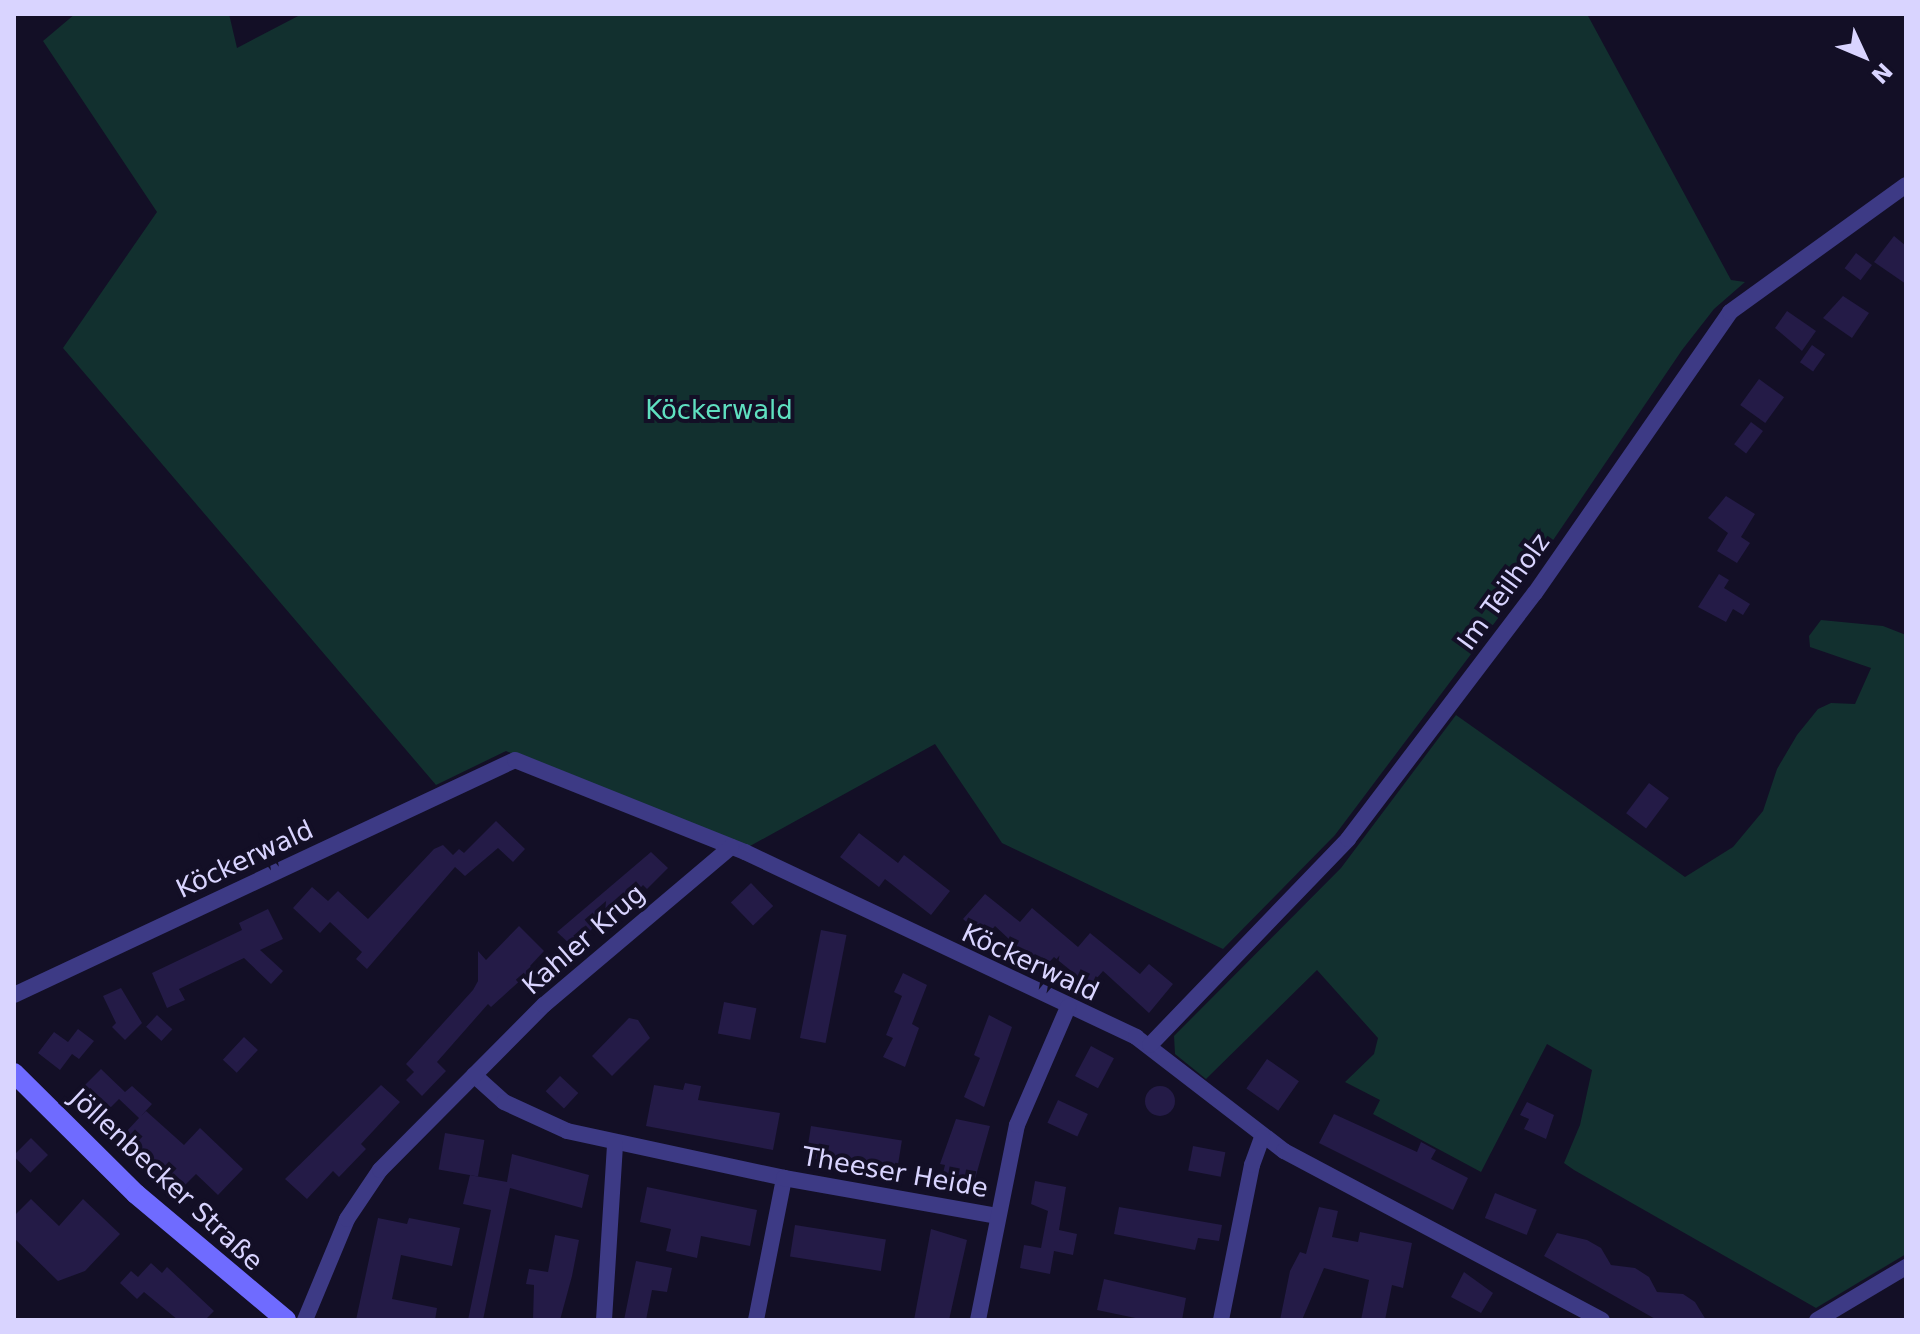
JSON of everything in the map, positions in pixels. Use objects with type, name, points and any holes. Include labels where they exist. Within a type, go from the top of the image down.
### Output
[{"type":"main road","name":"Jöllenbecker Straße","points":[[14,1073],[136,1194],[286,1320]]},
{"type":"street","name":"Im Teilholz","points":[[1150,1045],[1348,839],[1535,593],[1730,312],[1906,185]]},
{"type":"street","name":"Köckerwald","points":[[14,995],[515,760],[731,847],[1150,1045],[1262,1137],[1602,1320]]},
{"type":"street","name":"Kahler Krug","points":[[305,1320],[358,1198],[474,1075],[565,985],[731,847]]},
{"type":"street","name":"Theeser Heide","points":[[978,1320],[1020,1114],[1068,1007]]},
{"type":"street","points":[[474,1075],[517,1109],[615,1144],[784,1178]]},
{"type":"street","points":[[1221,1320],[1252,1165],[1262,1137]]},
{"type":"street","points":[[604,1320],[615,1144]]},
{"type":"street","name":"Theeser Heide","points":[[756,1320],[784,1178],[997,1216]]},
{"type":"street","points":[[1817,1320],[1906,1267]]},
{"type":"green space","name":"Köckerwald","points":[[75,14],[229,14],[237,48],[302,14],[1587,14],[1731,280],[1745,282],[1714,309],[1682,350],[1520,589],[1335,835],[1223,949],[1002,843],[935,744],[741,851],[506,751],[436,785],[63,348],[157,212],[43,41]]},
{"type":"green space","points":[[1821,620],[1883,626],[1906,635],[1906,1254],[1816,1308],[1574,1170],[1564,1163],[1580,1125],[1592,1070],[1547,1044],[1481,1172],[1373,1114],[1380,1100],[1345,1082],[1374,1054],[1378,1038],[1317,970],[1206,1079],[1175,1054],[1174,1036],[1341,868],[1456,715],[1685,877],[1733,847],[1763,811],[1777,769],[1797,735],[1818,709],[1831,703],[1855,704],[1871,668],[1810,647],[1809,636]]},
{"type":"building","points":[[1894,236],[1906,246],[1906,284],[1874,262]]},
{"type":"building","points":[[1856,253],[1872,265],[1861,280],[1845,268]]},
{"type":"building","points":[[1843,296],[1869,313],[1852,338],[1823,318]]},
{"type":"building","points":[[1787,311],[1816,331],[1802,351],[1775,328]]},
{"type":"building","points":[[1812,345],[1825,354],[1813,371],[1800,362]]},
{"type":"building","points":[[1759,379],[1784,397],[1765,423],[1740,405]]},
{"type":"building","points":[[1751,422],[1763,431],[1746,453],[1734,444]]},
{"type":"building","points":[[1726,496],[1755,514],[1741,537],[1750,543],[1737,563],[1717,551],[1728,533],[1708,518]]},
{"type":"building","points":[[1719,574],[1729,580],[1724,588],[1750,604],[1743,615],[1733,609],[1726,622],[1698,607]]},
{"type":"building","points":[[1649,783],[1669,798],[1646,828],[1626,813]]},
{"type":"building","points":[[496,821],[525,849],[513,862],[498,848],[465,876],[455,867],[367,969],[356,959],[362,952],[330,922],[320,933],[293,908],[312,887],[328,901],[338,891],[368,919],[434,849],[443,845],[453,855],[459,849],[464,853]]},
{"type":"building","points":[[859,833],[898,863],[904,855],[950,891],[931,915],[885,879],[879,887],[840,857]]},
{"type":"building","points":[[651,852],[668,868],[647,889],[643,885],[611,919],[606,914],[574,948],[557,932]]},
{"type":"building","points":[[751,883],[773,906],[753,925],[731,902]]},
{"type":"building","points":[[985,894],[1020,922],[1032,908],[1078,947],[1090,933],[1140,974],[1149,964],[1173,984],[1149,1013],[1103,971],[1090,986],[1054,957],[1042,970],[995,926],[985,938],[963,919]]},
{"type":"building","points":[[268,909],[283,939],[260,950],[283,971],[271,984],[244,958],[179,989],[185,1000],[167,1008],[152,973],[242,930],[239,923]]},
{"type":"building","points":[[519,926],[544,951],[530,966],[533,969],[491,1007],[488,1004],[437,1062],[446,1071],[422,1096],[406,1080],[414,1072],[406,1064],[473,990],[478,981],[478,951],[486,960]]},
{"type":"building","points":[[821,930],[847,935],[826,1043],[800,1038]]},
{"type":"building","points":[[903,973],[927,985],[912,1024],[919,1028],[905,1067],[883,1057],[893,1038],[886,1035],[902,996],[894,992]]},
{"type":"building","points":[[121,988],[142,1023],[125,1040],[112,1027],[116,1023],[103,996]]},
{"type":"building","points":[[724,1002],[756,1008],[750,1040],[718,1033]]},
{"type":"building","points":[[157,1015],[172,1029],[161,1041],[146,1027]]},
{"type":"building","points":[[989,1015],[1012,1027],[984,1107],[964,1097],[980,1058],[974,1055]]},
{"type":"building","points":[[629,1018],[638,1020],[650,1038],[612,1076],[592,1056]]},
{"type":"building","points":[[78,1029],[94,1041],[79,1059],[72,1054],[60,1070],[38,1053],[54,1032],[68,1042]]},
{"type":"building","points":[[244,1037],[258,1050],[237,1073],[223,1060]]},
{"type":"building","points":[[1091,1046],[1114,1058],[1098,1088],[1075,1076]]},
{"type":"building","points":[[1267,1059],[1299,1081],[1278,1111],[1246,1088]]},
{"type":"building","points":[[101,1069],[125,1092],[132,1086],[152,1104],[141,1116],[146,1111],[184,1145],[200,1128],[243,1169],[218,1195],[196,1174],[180,1190],[126,1132],[139,1118],[119,1099],[105,1113],[81,1089]]},
{"type":"building","points":[[560,1076],[578,1093],[564,1108],[546,1091]]},
{"type":"building","points":[[685,1083],[701,1086],[698,1100],[780,1113],[773,1150],[646,1126],[654,1085],[683,1090]]},
{"type":"building","points":[[381,1085],[400,1102],[361,1144],[366,1149],[339,1177],[333,1171],[307,1199],[285,1179]]},
{"type":"building","points":[[1160,1086],[1171,1090],[1175,1101],[1171,1112],[1160,1116],[1149,1112],[1145,1101],[1149,1090]]},
{"type":"building","points":[[1058,1100],[1088,1114],[1077,1137],[1047,1123]]},
{"type":"building","points":[[1527,1102],[1554,1115],[1546,1139],[1524,1129],[1529,1119],[1520,1115]]},
{"type":"building","points":[[1334,1114],[1417,1152],[1421,1142],[1436,1150],[1431,1159],[1468,1178],[1453,1210],[1319,1143]]},
{"type":"building","points":[[956,1119],[990,1126],[975,1179],[943,1173],[945,1165],[940,1164]]},
{"type":"building","points":[[811,1126],[902,1140],[897,1172],[806,1158]]},
{"type":"building","points":[[445,1133],[484,1140],[478,1176],[439,1169]]},
{"type":"building","points":[[31,1138],[48,1155],[30,1173],[14,1155]]},
{"type":"building","points":[[1193,1146],[1225,1152],[1221,1177],[1188,1171]]},
{"type":"building","points":[[512,1154],[589,1175],[582,1208],[510,1188],[483,1320],[468,1320],[491,1210],[463,1204],[470,1175],[507,1182]]},
{"type":"building","points":[[1035,1181],[1066,1187],[1059,1230],[1077,1234],[1073,1255],[1054,1251],[1050,1274],[1020,1268],[1024,1245],[1041,1248],[1048,1211],[1031,1204]]},
{"type":"building","points":[[647,1187],[757,1210],[750,1246],[701,1236],[697,1258],[666,1251],[671,1229],[640,1222]]},
{"type":"building","points":[[1495,1193],[1537,1210],[1527,1235],[1485,1218]]},
{"type":"building","points":[[31,1199],[59,1226],[83,1199],[120,1234],[85,1271],[58,1281],[14,1238],[14,1216]]},
{"type":"building","points":[[1119,1207],[1222,1225],[1219,1241],[1198,1238],[1195,1250],[1114,1234]]},
{"type":"building","points":[[1319,1207],[1338,1211],[1332,1237],[1358,1242],[1360,1232],[1412,1243],[1403,1288],[1392,1285],[1385,1320],[1361,1320],[1369,1280],[1324,1268],[1302,1320],[1280,1320],[1290,1271],[1300,1252],[1306,1254]]},
{"type":"building","points":[[378,1218],[407,1224],[409,1218],[460,1228],[452,1266],[401,1255],[392,1299],[437,1308],[435,1320],[356,1320]]},
{"type":"building","points":[[795,1225],[886,1239],[881,1271],[790,1257]]},
{"type":"building","points":[[931,1229],[967,1240],[949,1320],[914,1320]]},
{"type":"building","points":[[1557,1233],[1587,1240],[1601,1248],[1611,1265],[1635,1268],[1649,1277],[1657,1292],[1683,1294],[1695,1302],[1706,1320],[1657,1320],[1544,1256]]},
{"type":"building","points":[[555,1235],[579,1240],[572,1276],[560,1320],[533,1320],[534,1285],[526,1284],[529,1269],[548,1272]]},
{"type":"building","points":[[636,1261],[672,1268],[667,1292],[652,1290],[646,1320],[624,1320]]},
{"type":"building","points":[[151,1263],[162,1273],[167,1267],[214,1311],[205,1320],[178,1320],[144,1292],[137,1299],[120,1283],[131,1271],[138,1277]]},
{"type":"building","points":[[1464,1272],[1493,1293],[1481,1313],[1451,1297]]},
{"type":"building","points":[[1104,1279],[1186,1298],[1182,1320],[1145,1320],[1097,1310]]}]
